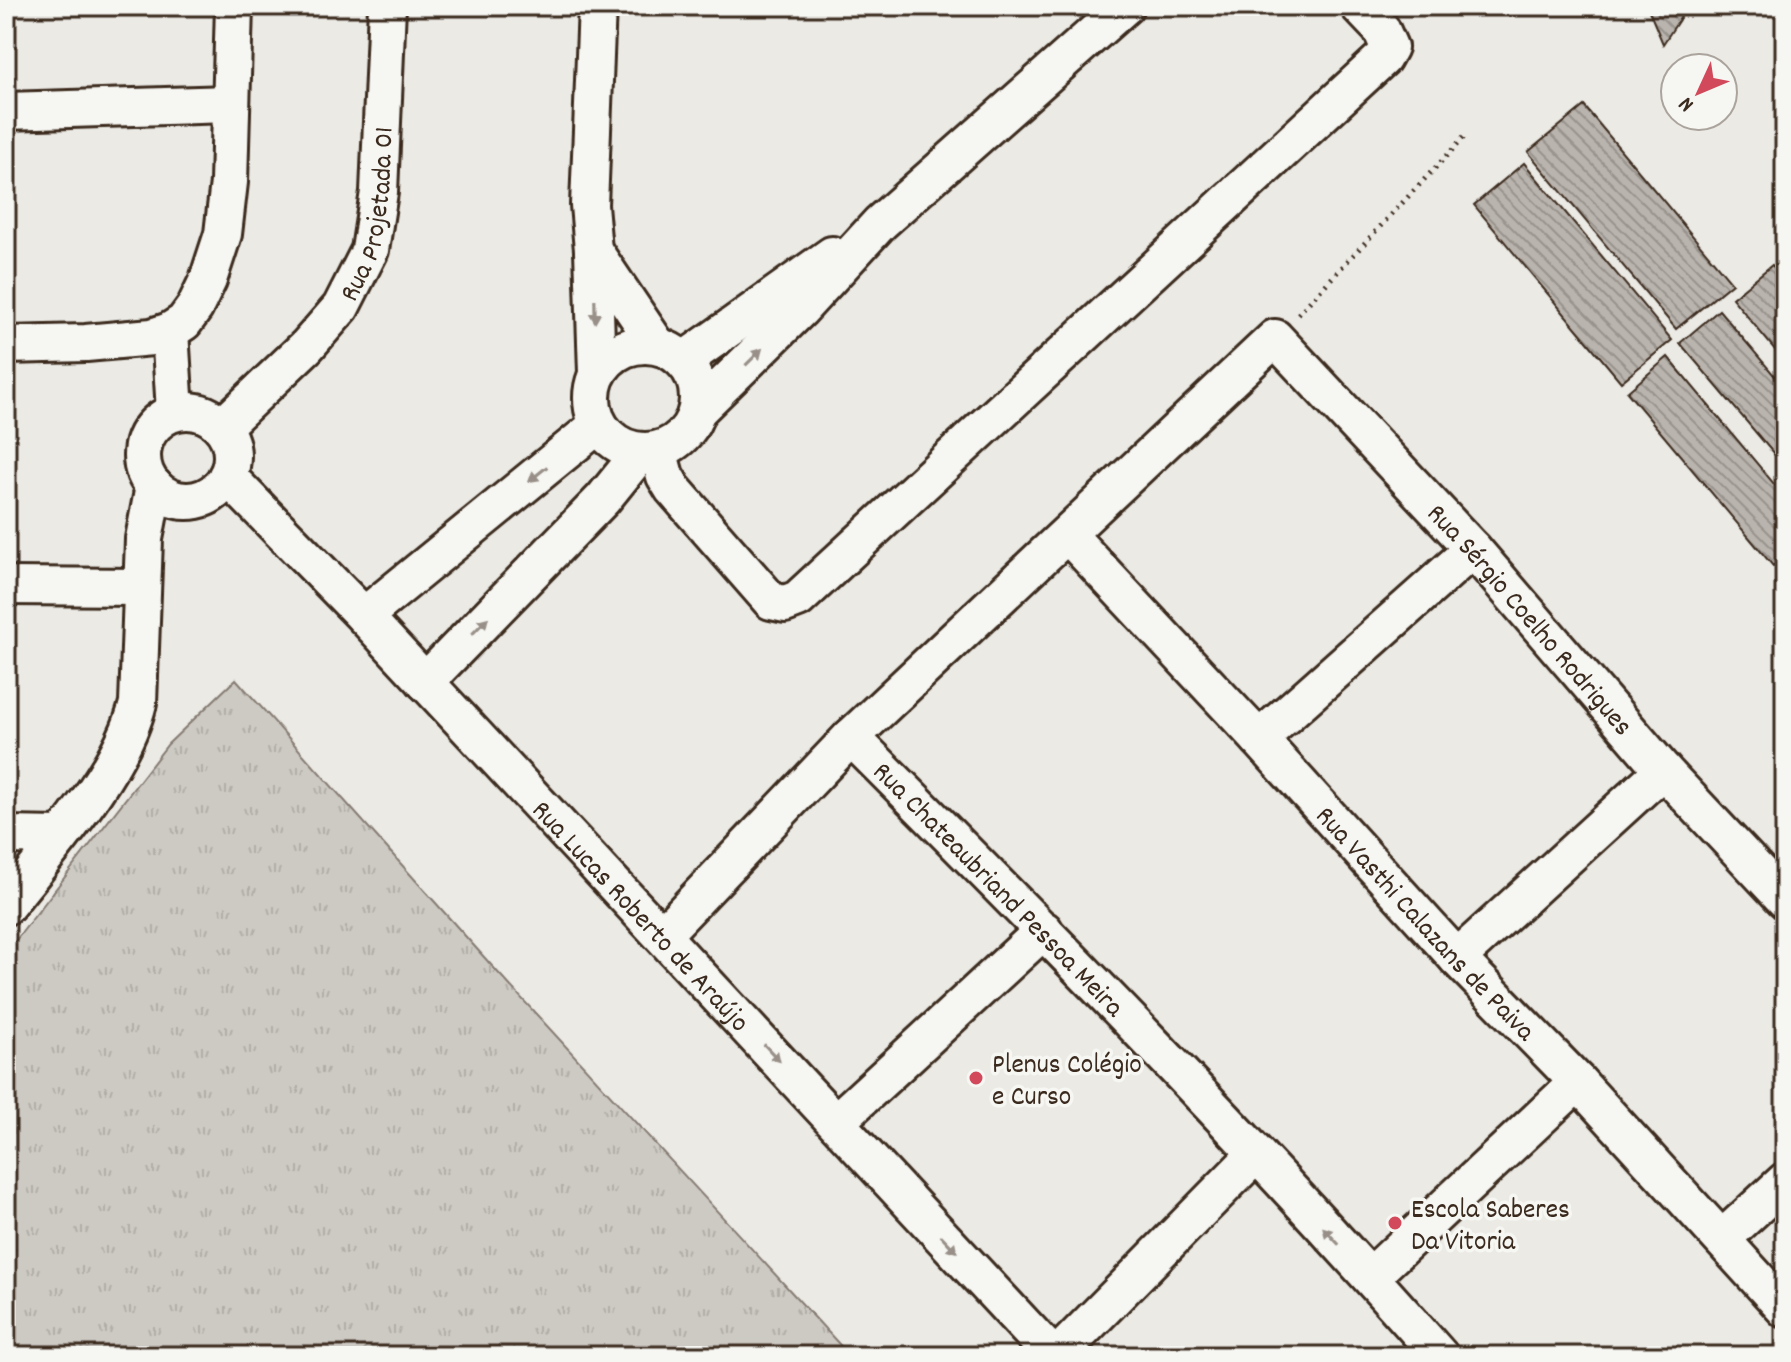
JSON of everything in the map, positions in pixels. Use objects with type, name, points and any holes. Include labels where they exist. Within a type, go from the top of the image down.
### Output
[{"type":"street","points":[[6,345],[152,337],[184,322],[195,307],[208,280],[223,234],[229,182],[234,6]]},
{"type":"street","name":"Rua Projetada 01","points":[[222,427],[307,346],[341,307],[370,250],[379,192],[387,6]]},
{"type":"street","points":[[597,6],[589,205],[597,373]]},
{"type":"street","points":[[425,682],[650,451],[674,443],[684,434],[697,411],[800,310],[880,223],[1125,6]]},
{"type":"street","points":[[880,223],[772,295],[670,353],[639,344],[622,349],[607,359],[597,373],[591,390],[592,408],[598,425],[616,443],[650,451],[673,489],[771,601],[785,604],[798,599],[1383,58],[1389,47],[1387,39],[1359,6]]},
{"type":"street","points":[[6,111],[230,104]]},
{"type":"street","points":[[593,250],[670,353],[694,375],[698,393],[697,411]]},
{"type":"street","points":[[170,331],[175,412]]},
{"type":"street","points":[[662,935],[851,737],[1275,338]]},
{"type":"street","name":"Rua Sérgio Coelho Rodrigues","points":[[1275,338],[1473,549],[1663,770],[1785,900]]},
{"type":"street","points":[[192,411],[208,416],[222,427],[230,443],[232,460],[227,476],[217,490],[202,498],[184,501],[168,496],[154,486],[144,470],[141,452],[147,434],[159,420],[175,412],[192,411]]},
{"type":"street","points":[[364,616],[598,425]]},
{"type":"street","name":"Rua Lucas Roberto de Araújo","points":[[227,476],[364,616],[1055,1356]]},
{"type":"street","points":[[6,906],[108,770],[133,724],[138,703],[144,539],[154,486]]},
{"type":"street","name":"Rua Vasthi Calazans de Paiva","points":[[1068,535],[1259,739],[1457,958],[1578,1082],[1785,1309]]},
{"type":"street","points":[[1259,739],[1473,549]]},
{"type":"street","points":[[6,586],[142,587]]},
{"type":"street","name":"Rua Chateaubriand Pessoa Meira","points":[[851,737],[1044,930],[1370,1277],[1440,1356]]},
{"type":"street","points":[[1457,958],[1663,770]]},
{"type":"street","points":[[6,835],[61,836]]},
{"type":"street","points":[[836,1122],[1044,930]]},
{"type":"street","points":[[1370,1277],[1578,1082]]},
{"type":"street","points":[[1055,1356],[1255,1155]]},
{"type":"street","points":[[1722,1239],[1785,1181]]},
{"type":"path","points":[[1275,338],[1467,134]]},
{"type":"green space","points":[[236,679],[492,966],[850,1356],[6,1356],[6,953],[168,744]]},
{"type":"building","points":[[1647,6],[1688,6],[1663,44]]},
{"type":"building","points":[[1584,106],[1732,283],[1676,329],[1528,152]]},
{"type":"building","points":[[1524,163],[1672,340],[1621,382],[1474,205]]},
{"type":"building","points":[[1772,265],[1785,280],[1785,362],[1732,298]]},
{"type":"building","points":[[1719,310],[1785,388],[1785,467],[1680,343]]},
{"type":"building","points":[[1668,357],[1785,497],[1785,555],[1773,566],[1627,392]]},
{"type":"place","name":"Plenus Colégio e Curso","points":[[976,1078]]},
{"type":"place","name":"Escola Saberes Da Vitoria","points":[[1395,1223]]}]
